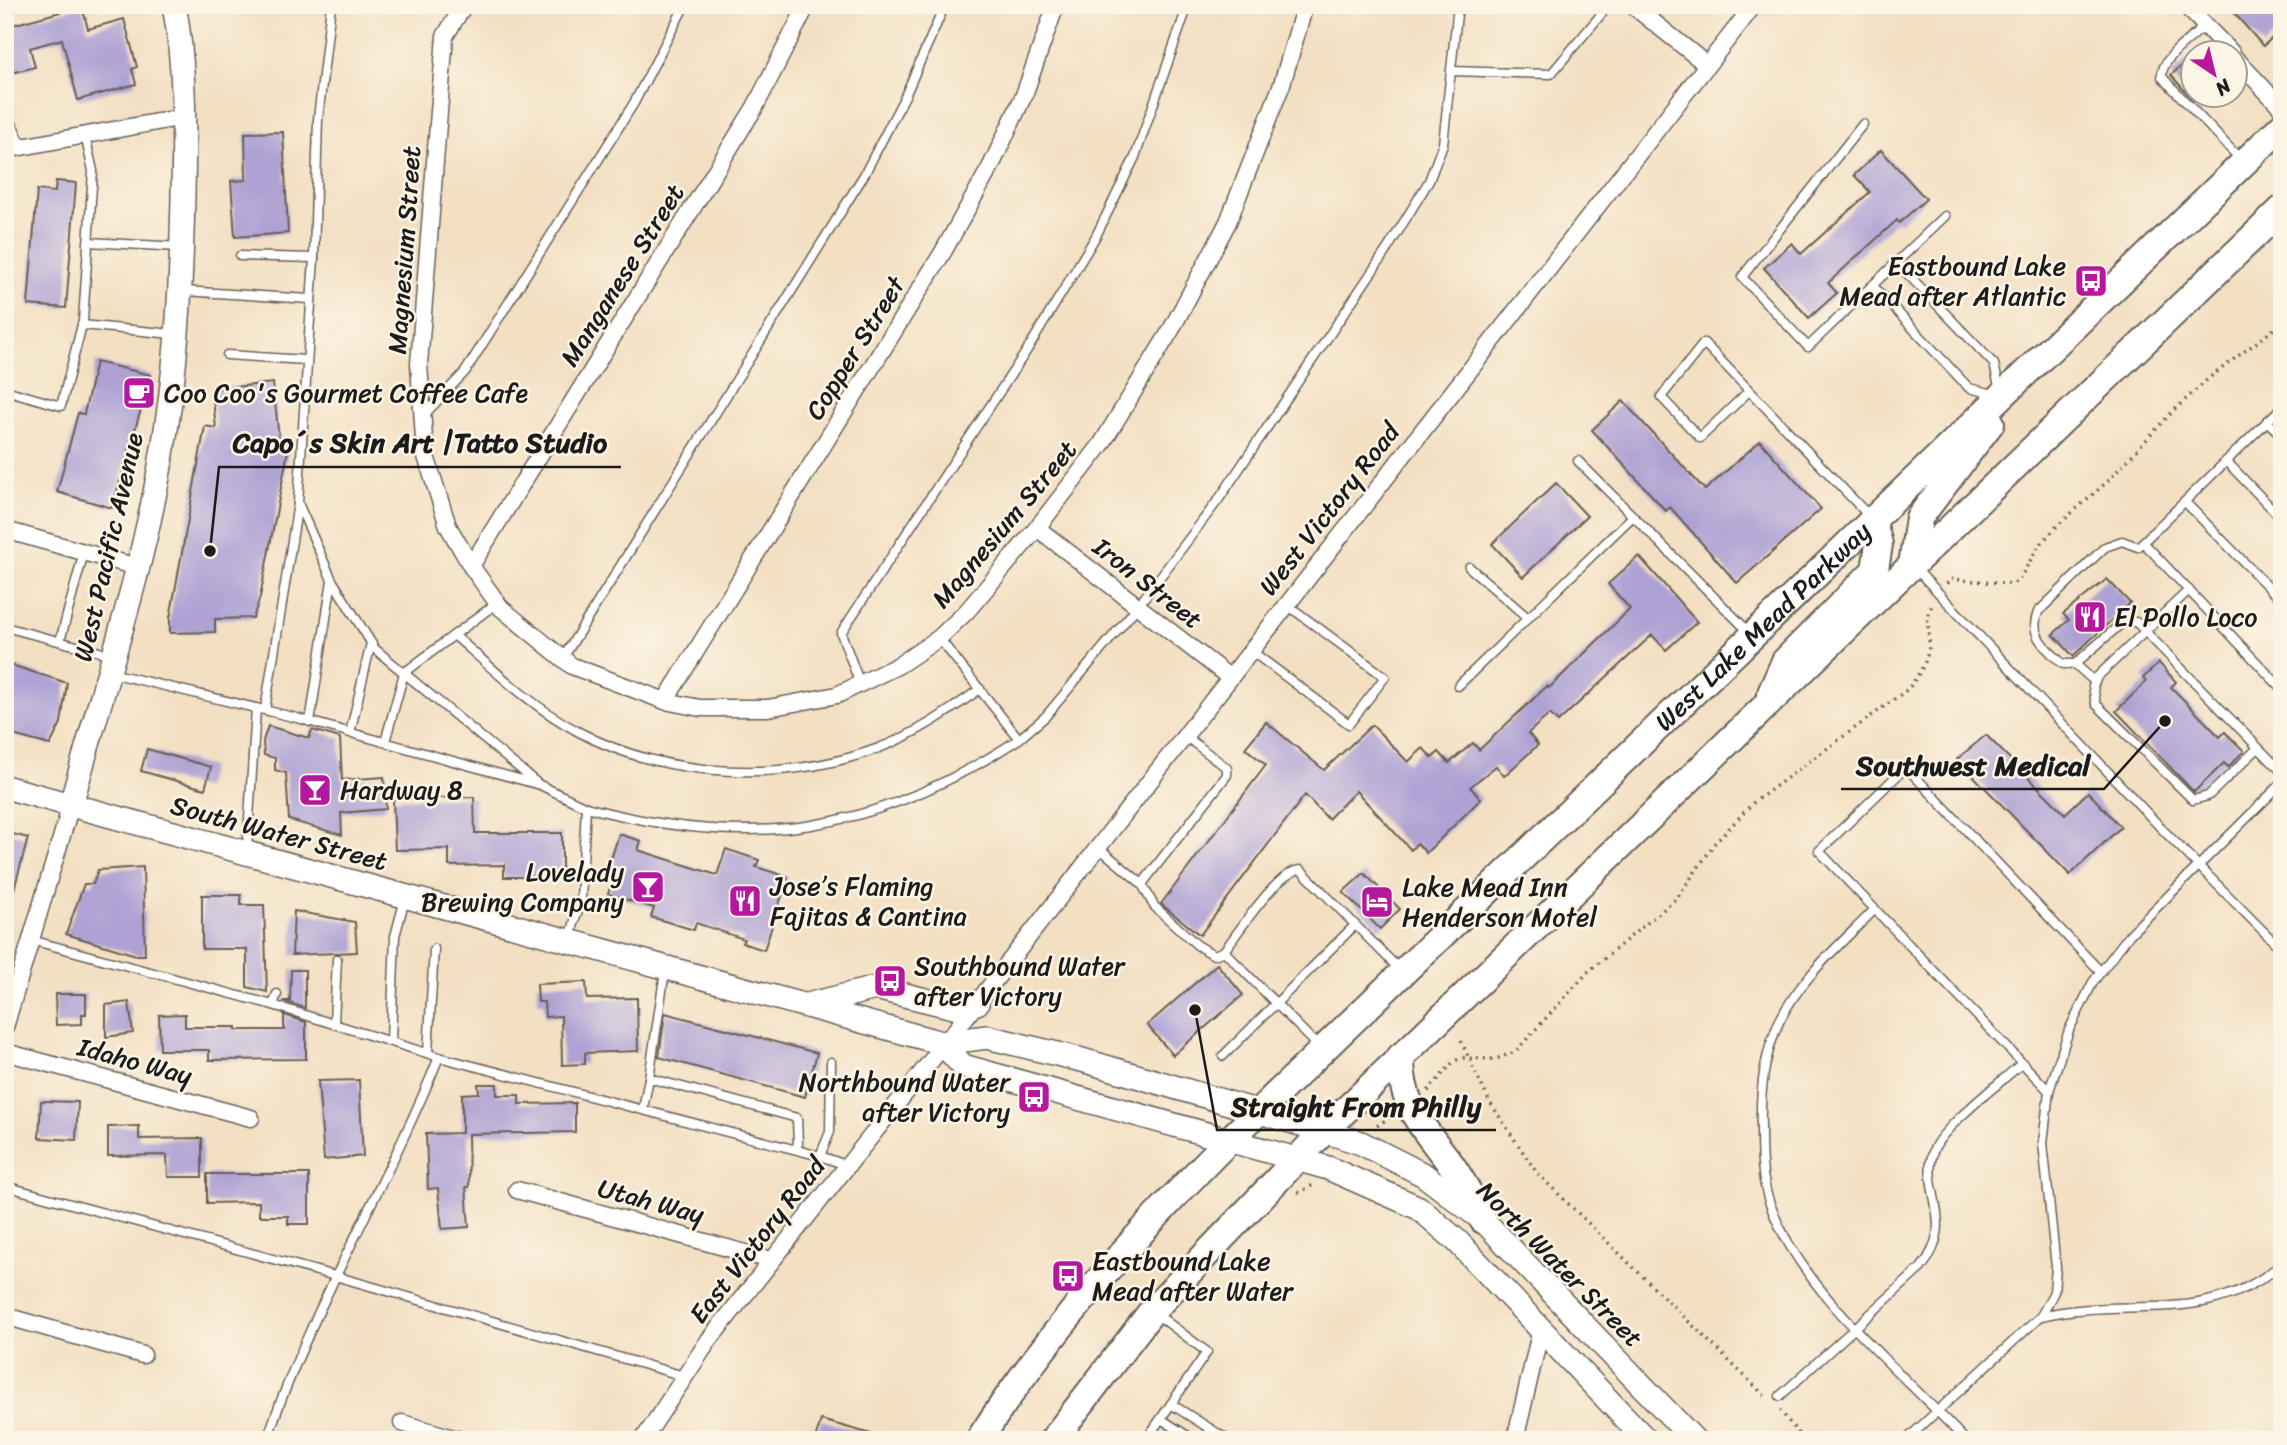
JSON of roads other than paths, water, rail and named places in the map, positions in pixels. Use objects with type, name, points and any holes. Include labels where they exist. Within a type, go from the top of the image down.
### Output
[{"type":"main road","name":"West Pacific Avenue","points":[[71,805],[137,567],[160,467],[179,335],[184,248],[184,117],[181,40],[174,5]]},
{"type":"main road","name":"West Lake Mead Parkway","points":[[979,1440],[1047,1344],[1127,1247],[1243,1126],[1401,971],[2282,126]]},
{"type":"main road","points":[[1053,1440],[1152,1311],[1310,1145],[2282,209]]},
{"type":"main road","points":[[1912,565],[1919,518],[2046,353]]},
{"type":"main road","points":[[1766,704],[1785,661],[1875,570],[1879,544],[1872,519]]},
{"type":"main road","name":"South Water Street","points":[[5,787],[942,1043],[987,1037],[1082,1060],[1243,1126],[1262,1150]]},
{"type":"main road","points":[[805,1005],[876,988],[958,1008],[977,1003]]},
{"type":"main road","name":"South Water Street","points":[[942,1043],[963,1066],[1243,1126],[1291,1121]]},
{"type":"main road","points":[[1401,1056],[1401,1080],[1408,1104],[1463,1183],[1483,1220]]},
{"type":"main road","name":"North Water Street","points":[[1291,1121],[1328,1168],[1419,1208],[1457,1241],[1646,1440]]},
{"type":"main road","name":"North Water Street","points":[[1262,1150],[1356,1142],[1424,1175],[1483,1220],[1694,1440]]},
{"type":"street","name":"Magnesium Street","points":[[464,5],[445,36],[419,364],[425,453],[447,526],[497,602],[572,666],[665,701],[700,708],[768,708],[837,695],[899,665],[939,638],[967,611],[1037,528],[1101,445],[1171,330],[1228,222],[1282,84],[1306,5]]},
{"type":"street","name":"Manganese Street","points":[[471,566],[755,107],[807,5]]},
{"type":"street","name":"Copper Street","points":[[665,701],[943,252],[991,166],[1024,95],[1056,5]]},
{"type":"street","points":[[1632,5],[1707,65]]},
{"type":"street","name":"West Victory Road","points":[[942,1043],[977,1003],[1754,5]]},
{"type":"street","points":[[2190,7],[2218,38]]},
{"type":"street","points":[[2248,71],[2282,108]]},
{"type":"street","points":[[13,148],[184,117]]},
{"type":"street","name":"Iron Street","points":[[1037,528],[1229,677]]},
{"type":"street","points":[[5,530],[137,567]]},
{"type":"street","points":[[5,1027],[9,1000],[31,940],[71,805]]},
{"type":"street","name":"East Victory Road","points":[[643,1440],[684,1376],[771,1260],[942,1043]]},
{"type":"street","name":"Idaho Way","points":[[5,1052],[251,1118]]},
{"type":"street","name":"Utah Way","points":[[517,1190],[771,1260]]},
{"type":"street","points":[[5,1316],[143,1355]]},
{"type":"street","points":[[1515,1440],[1541,1329]]},
{"type":"street","points":[[402,1423],[460,1440]]},
{"type":"lane","points":[[247,853],[260,709],[298,503],[305,360],[314,258],[318,120],[331,5]]},
{"type":"lane","points":[[422,417],[465,372],[634,103],[685,5]]},
{"type":"lane","points":[[563,658],[864,175],[905,96],[946,5]]},
{"type":"lane","points":[[860,684],[841,633],[1031,344],[1096,236],[1135,157],[1188,5]]},
{"type":"lane","points":[[5,627],[60,641],[110,664],[260,709],[540,785],[586,807],[626,818],[713,829],[766,832],[805,828],[855,818],[901,803],[944,784],[1019,739],[1045,717],[1138,606],[1219,499],[1388,248],[1429,181],[1443,144],[1458,5]]},
{"type":"lane","points":[[1451,71],[1551,74],[1609,5]]},
{"type":"lane","points":[[2206,25],[2168,60],[2161,71],[2162,77],[2244,163]]},
{"type":"lane","points":[[5,108],[13,148]]},
{"type":"lane","points":[[1863,124],[1742,277],[1808,347],[1945,216]]},
{"type":"lane","points":[[5,390],[61,406],[82,325],[93,171],[85,133]]},
{"type":"lane","points":[[88,242],[184,248]]},
{"type":"lane","points":[[240,256],[314,258]]},
{"type":"lane","points":[[1873,286],[1969,388],[2001,396],[1994,364],[1896,262]]},
{"type":"lane","points":[[181,291],[310,299]]},
{"type":"lane","points":[[82,325],[179,335]]},
{"type":"lane","points":[[1749,391],[1700,438],[1661,397],[1704,343],[1872,519]]},
{"type":"lane","points":[[227,355],[305,360]]},
{"type":"lane","points":[[2282,407],[2138,547],[2122,541],[2105,547],[2038,612],[2035,631],[2042,645],[2063,664],[2076,664],[2123,622],[2136,622],[2282,772]]},
{"type":"lane","points":[[2267,421],[2282,436]]},
{"type":"lane","points":[[1578,461],[1752,635]]},
{"type":"lane","points":[[2226,461],[2282,519]]},
{"type":"lane","points":[[2185,502],[2282,601]]},
{"type":"lane","points":[[298,503],[332,580],[371,643],[540,785]]},
{"type":"lane","points":[[1458,686],[1633,516]]},
{"type":"lane","points":[[2143,542],[2282,689]]},
{"type":"lane","points":[[60,641],[84,552]]},
{"type":"lane","points":[[1912,565],[2282,950]]},
{"type":"lane","points":[[1469,566],[1528,618]]},
{"type":"lane","points":[[310,722],[332,580]]},
{"type":"lane","points":[[2095,682],[2189,590]]},
{"type":"lane","points":[[385,743],[404,673],[497,602]]},
{"type":"lane","points":[[1250,650],[1349,723],[1385,677],[1286,604]]},
{"type":"lane","points":[[454,635],[514,686],[579,732],[636,756],[695,768],[785,768],[857,754],[918,730],[980,690]]},
{"type":"lane","points":[[939,638],[1019,739]]},
{"type":"lane","points":[[350,733],[371,643]]},
{"type":"lane","points":[[2076,664],[2095,682],[2096,704],[2193,800],[2208,796],[2258,748]]},
{"type":"lane","points":[[1142,884],[1227,775],[1227,768],[1184,735]]},
{"type":"lane","points":[[2049,1091],[1819,851],[1906,768],[2101,972]]},
{"type":"lane","points":[[1906,1440],[2041,1315],[2054,1292],[2056,1267],[2043,1143],[2049,1091],[2069,1030],[2101,972],[2130,934],[2197,864],[2282,783]]},
{"type":"lane","points":[[569,941],[581,899],[586,807]]},
{"type":"lane","points":[[1097,846],[1142,884],[1154,906],[1197,945],[1214,955],[1224,951],[1280,880],[1294,870],[1301,870],[1401,971]]},
{"type":"lane","points":[[391,1040],[394,1032],[395,936],[405,896]]},
{"type":"lane","points":[[1875,909],[1806,980],[1780,1021],[1765,1063],[1760,1101],[1761,1159],[1769,1203],[1787,1241],[1813,1280],[1965,1440]]},
{"type":"lane","points":[[1223,1056],[1355,925]]},
{"type":"lane","points":[[31,940],[273,1005],[439,1057],[795,1149],[846,1165]]},
{"type":"lane","points":[[428,1052],[434,949]]},
{"type":"lane","points":[[1224,951],[1321,1049]]},
{"type":"lane","points":[[334,1023],[337,959]]},
{"type":"lane","points":[[643,1109],[666,967]]},
{"type":"lane","points":[[273,1005],[277,994]]},
{"type":"lane","points":[[267,1440],[335,1276],[424,1096],[439,1057]]},
{"type":"lane","points":[[820,1156],[830,1132],[831,1062]]},
{"type":"lane","points":[[1780,1396],[1921,1268],[1934,1252],[1939,1233],[1933,1168],[1934,1149],[1946,1132],[2022,1062]]},
{"type":"lane","points":[[649,1078],[797,1118],[795,1149]]},
{"type":"lane","points":[[5,1186],[335,1276],[684,1376]]},
{"type":"lane","points":[[2041,1315],[2067,1309],[2196,1305],[2226,1297],[2282,1263]]},
{"type":"lane","points":[[1146,1440],[1206,1352],[1152,1311]]},
{"type":"lane","points":[[1171,1404],[1228,1440]]},
{"type":"lane","points":[[1161,1419],[1194,1440]]},
{"type":"place","name":"Eastbound Lake Mead after Atlantic","points":[[2091,281]]},
{"type":"place","name":"Coo Coo's Gourmet Coffee Cafe","points":[[139,393]]},
{"type":"place","name":"Capo´s Skin Art |Tatto Studio","points":[[210,551]]},
{"type":"place","name":"El Pollo Loco","points":[[2090,617]]},
{"type":"place","name":"Southwest Medical","points":[[2165,721]]},
{"type":"place","name":"Hardway 8","points":[[315,790]]},
{"type":"place","name":"Lovelady Brewing Company","points":[[648,887]]},
{"type":"place","name":"Jose’s Flaming Fajitas & Cantina","points":[[745,901]]},
{"type":"place","name":"Lake Mead Inn Henderson Motel","points":[[1377,902]]},
{"type":"place","name":"Southbound Water after Victory","points":[[890,981]]},
{"type":"place","name":"Straight From Philly","points":[[1195,1010]]},
{"type":"place","name":"Northbound Water after Victory","points":[[1034,1097]]},
{"type":"place","name":"Eastbound Lake Mead after Water","points":[[1068,1276]]}]
